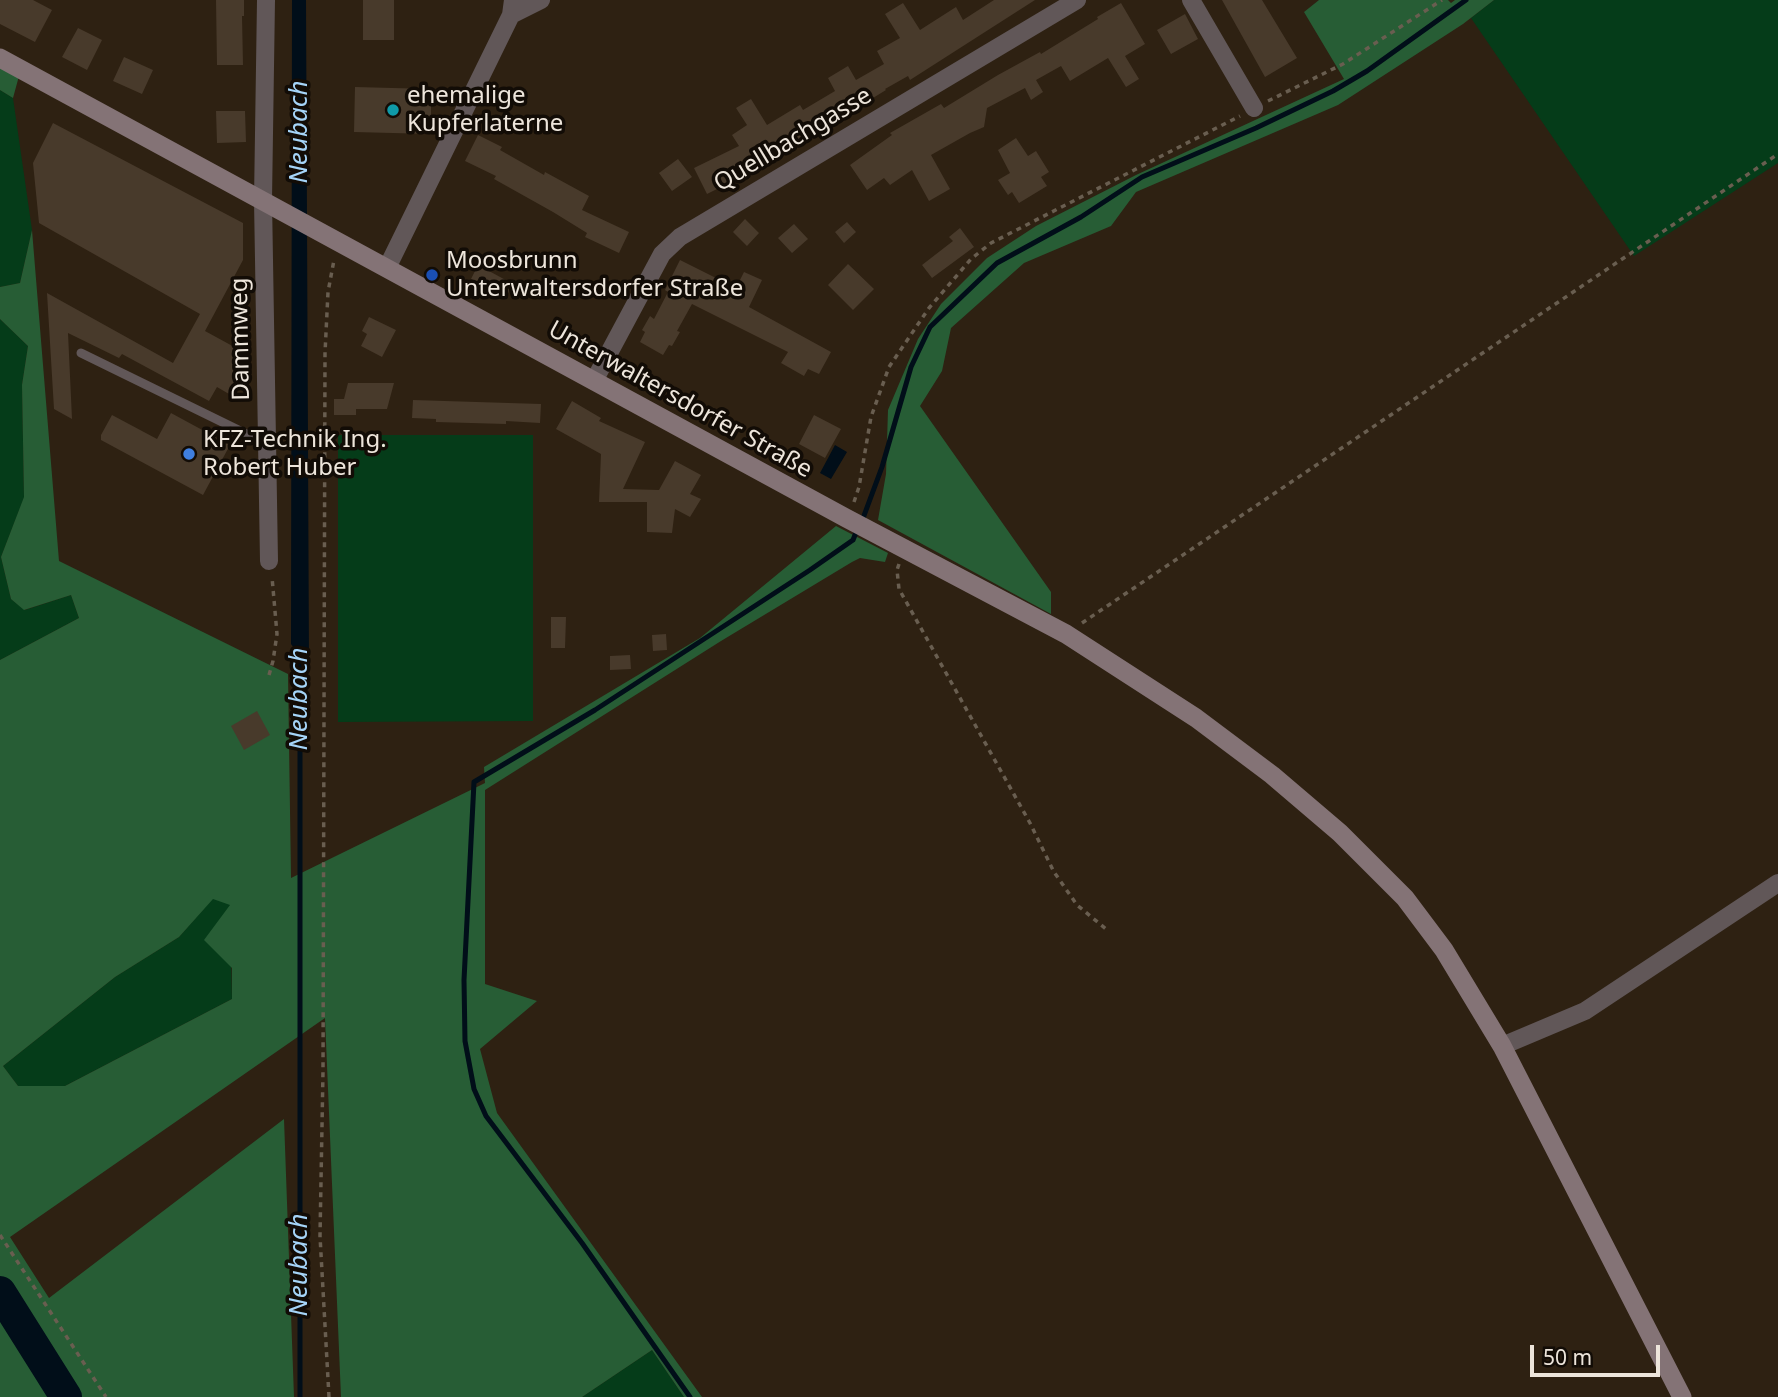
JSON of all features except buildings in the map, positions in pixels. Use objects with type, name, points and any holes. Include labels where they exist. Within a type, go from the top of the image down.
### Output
[{"type":"main road","name":"Unterwaltersdorfer Straße","points":[[0,58],[904,548]]},
{"type":"main road","points":[[904,548],[1066,634],[1196,718],[1272,775],[1340,833],[1413,909],[1444,950],[1502,1046],[1682,1397]]},
{"type":"street","name":"Dammweg","points":[[266,0],[263,200],[269,561]]},
{"type":"street","points":[[387,268],[512,7],[541,0]]},
{"type":"street","name":"Quellbachgasse","points":[[594,381],[662,254],[680,237],[1077,0]]},
{"type":"street","points":[[1191,0],[1254,108]]},
{"type":"street","points":[[1502,1046],[1585,1011],[1778,883]]},
{"type":"lane","points":[[80,353],[267,444]]},
{"type":"path","points":[[852,521],[871,417],[889,367],[929,308],[971,259],[991,243],[1343,64],[1441,0]]},
{"type":"path","points":[[1066,634],[1778,154]]},
{"type":"path","points":[[329,1397],[320,1236],[325,353],[333,238]]},
{"type":"path","points":[[904,548],[897,570],[899,589],[1030,823],[1054,872],[1077,905],[1106,929]]},
{"type":"path","points":[[269,561],[276,634],[269,675]]},
{"type":"path","points":[[0,1235],[106,1397]]},
{"type":"green space","points":[[1319,0],[1448,0],[1451,3],[1455,0],[1494,0],[1463,24],[1338,105],[1136,192],[1111,226],[1024,263],[951,328],[942,371],[920,406],[1051,592],[1051,614],[878,520],[886,474],[888,410],[918,339],[941,304],[987,258],[1036,226],[1136,175],[1344,79],[1304,12]]},
{"type":"green space","points":[[1494,0],[1778,0],[1778,163],[1634,256],[1471,18]]},
{"type":"green space","points":[[0,66],[19,76],[13,98],[0,90]]},
{"type":"green space","points":[[0,90],[13,98],[32,230],[20,283],[0,287]]},
{"type":"green space","points":[[32,230],[59,561],[288,674],[291,878],[485,783],[484,767],[700,638],[836,526],[888,553],[885,562],[860,558],[852,562],[485,790],[485,984],[537,1001],[480,1049],[497,1113],[702,1397],[684,1397],[652,1350],[582,1397],[341,1397],[325,1018],[10,1237],[49,1298],[284,1119],[294,1397],[0,1397],[0,660],[79,618],[71,595],[24,610],[11,599],[1,557],[24,497],[22,385],[28,346],[0,319],[0,287],[20,283]],"holes":[[[213,899],[230,905],[204,940],[232,968],[232,999],[65,1086],[18,1086],[3,1066],[115,977],[179,937]]]},
{"type":"green space","points":[[0,319],[28,346],[22,385],[24,498],[1,557],[11,599],[25,610],[71,595],[79,618],[0,660]]},
{"type":"green space","points":[[338,435],[533,435],[533,721],[338,722]]},
{"type":"green space","points":[[213,898],[230,904],[232,999],[65,1086],[18,1086],[3,1066],[115,977],[179,937]]},
{"type":"green space","points":[[652,1350],[684,1397],[582,1397]]},
{"type":"water","points":[[292,0],[306,0],[309,669],[291,644]]},
{"type":"water","points":[[835,445],[847,452],[831,479],[820,473]]},
{"type":"waterway","points":[[862,521],[882,467],[911,367],[930,327],[997,263],[1081,217],[1142,177],[1256,128],[1333,91],[1367,71],[1466,0]]},
{"type":"waterway","points":[[690,1397],[582,1243],[486,1116],[474,1089],[465,1041],[464,980],[474,782],[595,710],[810,570],[853,540],[857,530]]},
{"type":"waterway","name":"Neubach","points":[[300,651],[300,1397]]},
{"type":"waterway","points":[[0,1292],[66,1397]]},
{"type":"place","name":"ehemalige Kupferlaterne","points":[[393,110]]},
{"type":"place","name":"Moosbrunn Unterwaltersdorfer Straße","points":[[432,275]]},
{"type":"place","name":"KFZ-Technik Ing. Robert Huber","points":[[189,454]]}]
